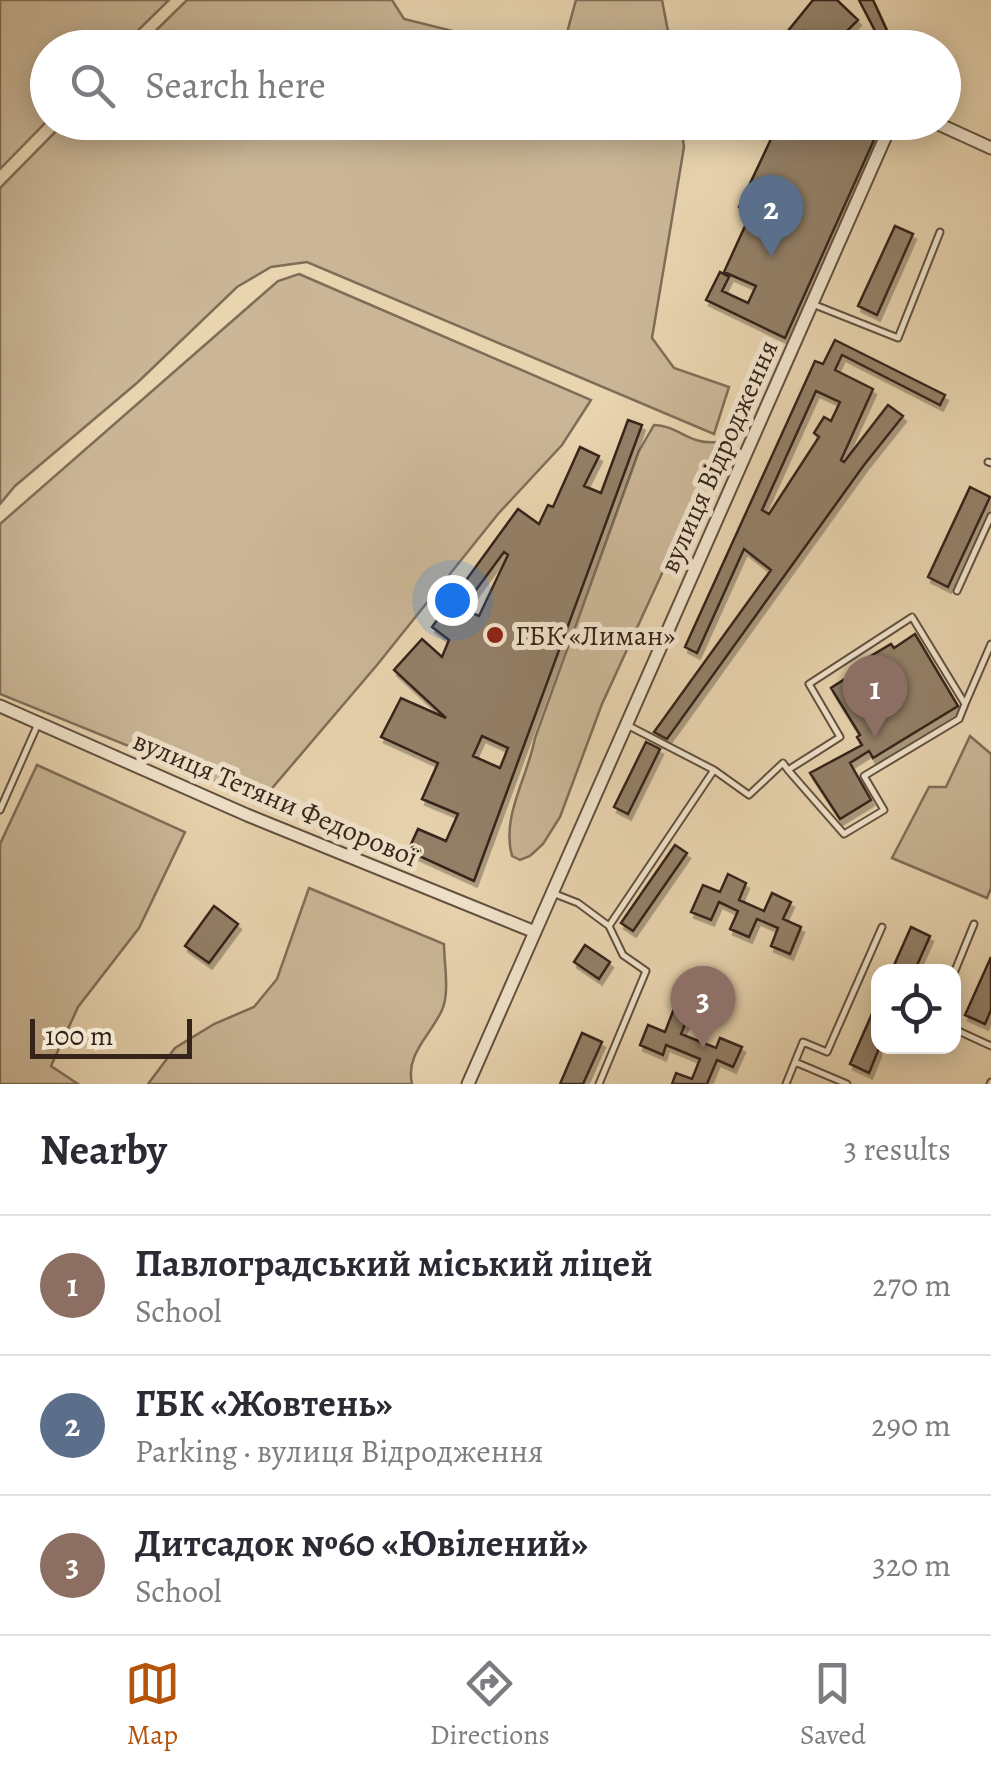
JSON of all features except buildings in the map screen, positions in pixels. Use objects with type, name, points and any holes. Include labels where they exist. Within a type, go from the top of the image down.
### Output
[{"type":"street","points":[[961,134],[991,148]]},
{"type":"street","name":"вулиця Відродження","points":[[468,1084],[884,140]]},
{"type":"street","name":"вулиця Тетяни Федорової","points":[[0,706],[248,816],[535,932]]},
{"type":"lane","points":[[812,304],[898,338],[940,232]]},
{"type":"lane","points":[[957,591],[991,516]]},
{"type":"lane","points":[[788,770],[840,737],[809,684],[912,617],[965,704]]},
{"type":"lane","points":[[626,725],[714,770],[749,795],[783,762],[844,834],[884,810],[864,776],[959,719],[991,644]]},
{"type":"lane","points":[[0,810],[39,722]]},
{"type":"lane","points":[[609,926],[714,770]]},
{"type":"lane","points":[[552,893],[578,903],[609,926],[623,956],[646,971],[599,1084]]},
{"type":"lane","points":[[958,964],[974,924]]},
{"type":"lane","points":[[786,1084],[804,1042],[826,1052],[882,927]]},
{"type":"lane","points":[[961,1032],[991,1046]]},
{"type":"lane","points":[[795,1062],[847,1084]]},
{"type":"shaded area","points":[[0,0],[169,0],[138,30],[30,30],[30,138],[0,169]]},
{"type":"shaded area","points":[[187,0],[392,0],[404,19],[448,30],[156,30]]},
{"type":"shaded area","points":[[576,0],[662,0],[668,30],[568,30]]},
{"type":"shaded area","points":[[47,140],[683,140],[652,338],[674,368],[729,387],[714,434],[307,262],[271,267],[237,287],[138,382],[15,486],[0,504],[0,188]]},
{"type":"shaded area","points":[[299,274],[591,400],[562,445],[498,514],[262,800],[0,694],[0,524],[278,281]]},
{"type":"shaded area","points":[[654,425],[698,441],[717,442],[687,519],[602,704],[560,817],[543,844],[520,860],[512,856],[510,826],[535,738],[639,451]]},
{"type":"shaded area","points":[[970,736],[991,754],[991,888],[987,898],[892,858],[929,787],[946,787]]},
{"type":"shaded area","points":[[37,765],[185,832],[139,928],[78,1007],[51,1066],[78,1084],[0,1084],[0,844]]},
{"type":"shaded area","points":[[309,888],[444,944],[444,1003],[412,1063],[412,1084],[148,1084],[175,1048],[214,1024],[254,1007],[277,979]]},
{"type":"place","name":"ГБК «Жовтень»","points":[[771,257]]},
{"type":"place","name":"ГБК «Лиман»","points":[[495,635]]},
{"type":"place","name":"Павлоградський міський ліцей","points":[[875,737]]},
{"type":"place","name":"Дитсадок №60 «Ювілений»","points":[[703,1048]]}]
